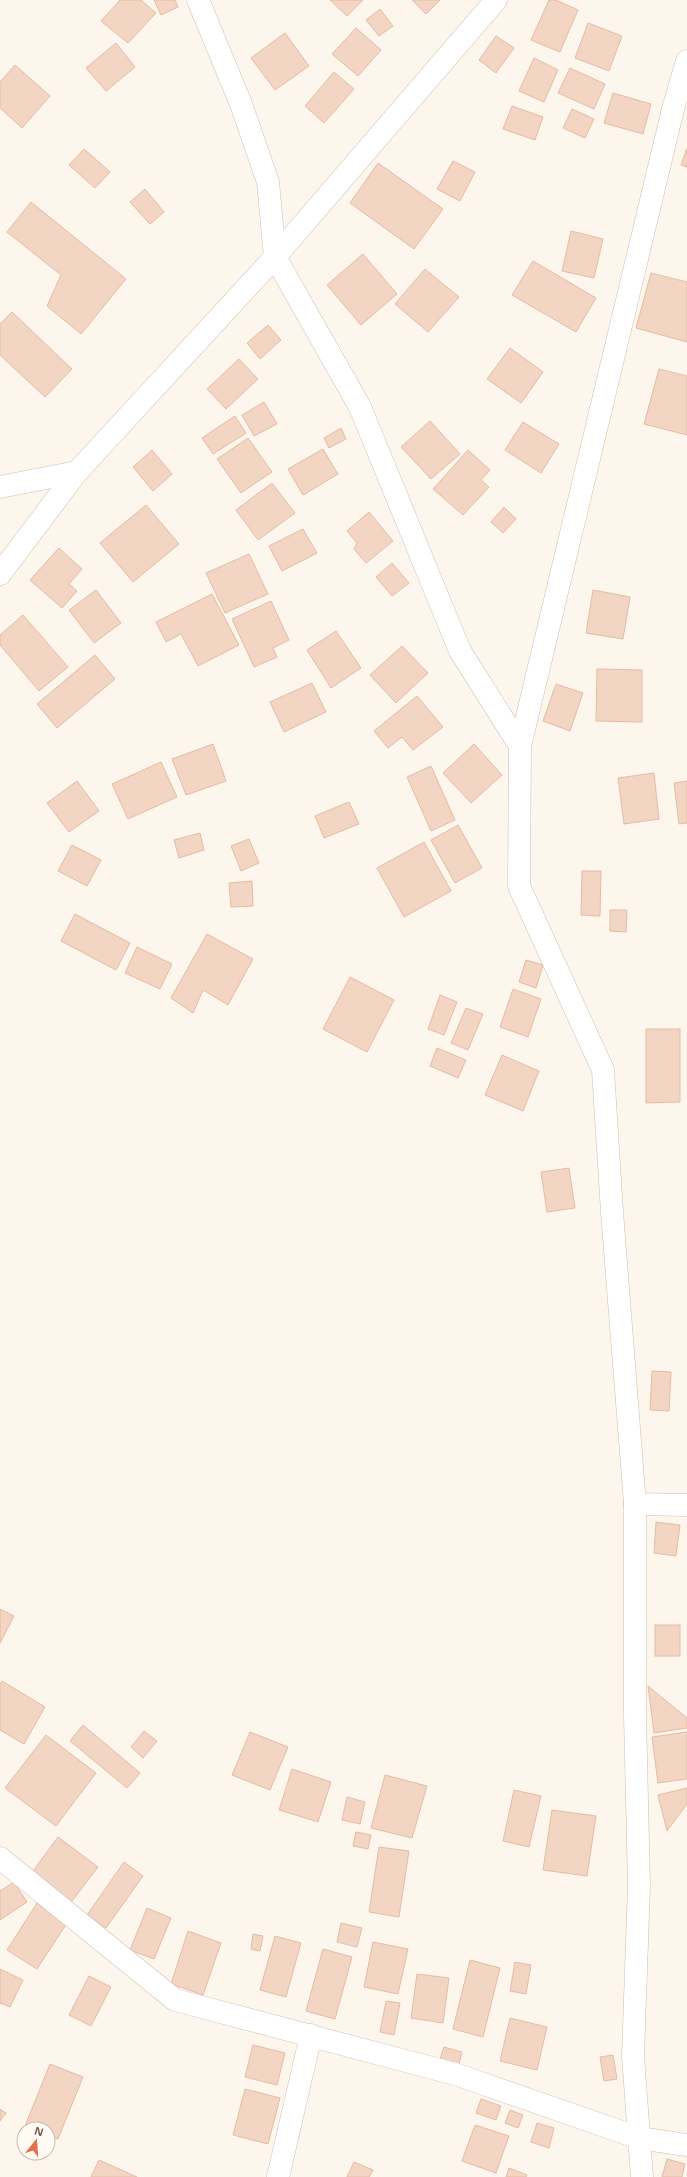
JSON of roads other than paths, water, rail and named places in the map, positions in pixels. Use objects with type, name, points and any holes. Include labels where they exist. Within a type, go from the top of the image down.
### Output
[{"type":"street","points":[[198,0],[241,104],[268,182],[275,257],[360,407],[460,651],[520,746]]},
{"type":"street","points":[[0,574],[77,472],[275,257],[496,0]]},
{"type":"street","points":[[642,2177],[633,2056],[639,1885],[635,1716],[635,1504],[612,1212],[603,1070],[519,886],[520,746],[671,117],[687,61]]},
{"type":"street","points":[[0,487],[77,472]]},
{"type":"street","points":[[635,1504],[687,1505]]},
{"type":"street","points":[[0,1858],[175,2000],[454,2074],[639,2138],[687,2145]]},
{"type":"street","points":[[278,2177],[311,2035]]}]
